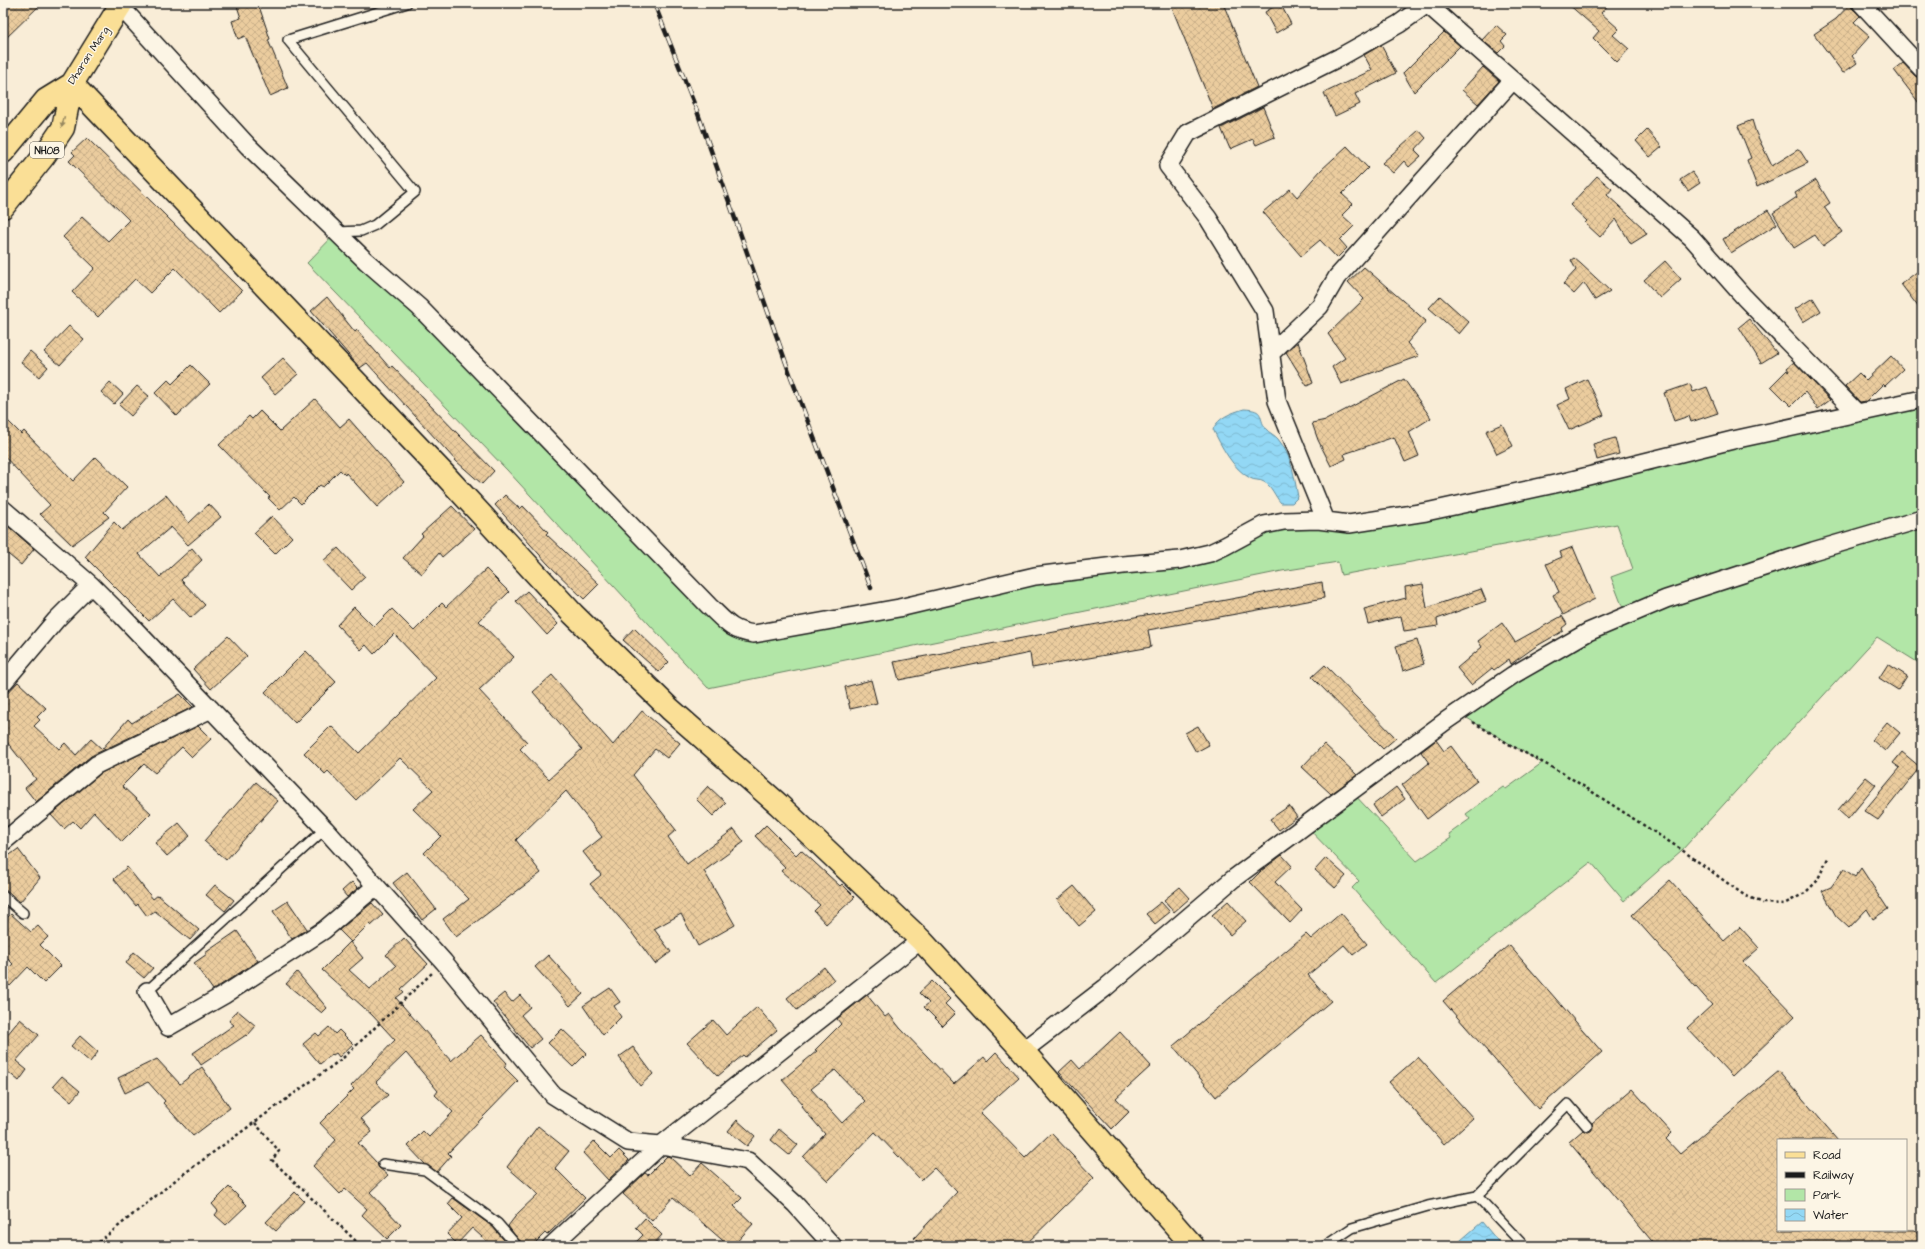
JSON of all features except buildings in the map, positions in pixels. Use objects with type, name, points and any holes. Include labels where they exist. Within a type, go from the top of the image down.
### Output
[{"type":"main road","name":"Dharan Marg","points":[[3,152],[46,100],[72,84],[119,4]]},
{"type":"main road","name":"NH08","points":[[3,207],[44,156],[63,128],[72,84]]},
{"type":"main road","points":[[72,84],[443,473],[573,614],[670,709],[778,804],[921,940],[1023,1051],[1193,1246]]},
{"type":"street","points":[[1861,3],[1922,69]]},
{"type":"street","points":[[119,4],[248,146],[337,232],[419,308],[709,606],[730,626],[739,632],[754,634],[855,617],[1035,576],[1123,565],[1180,560],[1210,553],[1264,525],[1284,521],[1349,524],[1426,512],[1564,482],[1733,440],[1922,399]]},
{"type":"street","points":[[1326,522],[1277,401],[1265,311],[1208,218],[1168,166],[1188,133],[1340,57],[1399,24],[1427,4],[1692,238],[1744,298],[1857,413]]},
{"type":"street","points":[[1271,354],[1320,306],[1338,277],[1513,80]]},
{"type":"street","points":[[3,509],[91,585],[325,829],[444,962],[554,1095],[628,1142],[661,1145],[748,1161],[795,1204],[833,1246]]},
{"type":"street","points":[[1023,1051],[1104,988],[1233,879],[1457,712],[1514,675],[1588,632],[1659,602],[1813,551],[1922,519]]},
{"type":"street","points":[[3,683],[56,620],[91,585]]},
{"type":"street","points":[[3,842],[96,765],[211,709]]},
{"type":"street","points":[[147,991],[168,1028],[224,995],[324,930],[376,886]]},
{"type":"street","points":[[551,1246],[661,1145],[921,940]]},
{"type":"lane","points":[[337,232],[361,231],[375,226],[415,192],[288,40],[407,3]]},
{"type":"lane","points":[[147,991],[325,829]]},
{"type":"lane","points":[[3,896],[23,913]]},
{"type":"lane","points":[[1325,1246],[1352,1228],[1428,1206],[1477,1196],[1568,1104],[1588,1126]]},
{"type":"lane","points":[[383,1164],[425,1170],[497,1223],[517,1246]]},
{"type":"lane","points":[[1477,1196],[1524,1246]]},
{"type":"path","points":[[1457,712],[1512,746],[1566,775],[1682,850],[1744,895],[1763,904],[1784,904],[1805,893],[1817,881],[1830,856]]},
{"type":"path","points":[[94,1246],[178,1178],[343,1058],[444,962]]},
{"type":"path","points":[[255,1123],[280,1151],[272,1160],[361,1246]]},
{"type":"green space","points":[[337,232],[739,632],[1180,560],[1264,525],[1349,524],[1922,399],[1922,665],[1877,637],[1682,850],[1624,901],[1591,862],[1436,983],[1352,888],[1359,881],[1305,825],[1351,791],[1417,861],[1451,838],[1449,834],[1470,819],[1466,814],[1503,787],[1506,789],[1542,763],[1457,712],[1626,616],[1611,577],[1633,569],[1617,524],[1341,575],[1338,562],[1282,571],[708,688],[507,470],[307,263]]},
{"type":"water","points":[[1244,409],[1258,412],[1266,429],[1278,439],[1283,446],[1292,466],[1298,497],[1292,503],[1281,503],[1267,484],[1262,481],[1252,479],[1238,469],[1216,436],[1213,429],[1222,418]]},
{"type":"water","points":[[1482,1222],[1502,1246],[1454,1246]]},
{"type":"railway","points":[[654,3],[697,111],[791,377],[871,588]]}]
